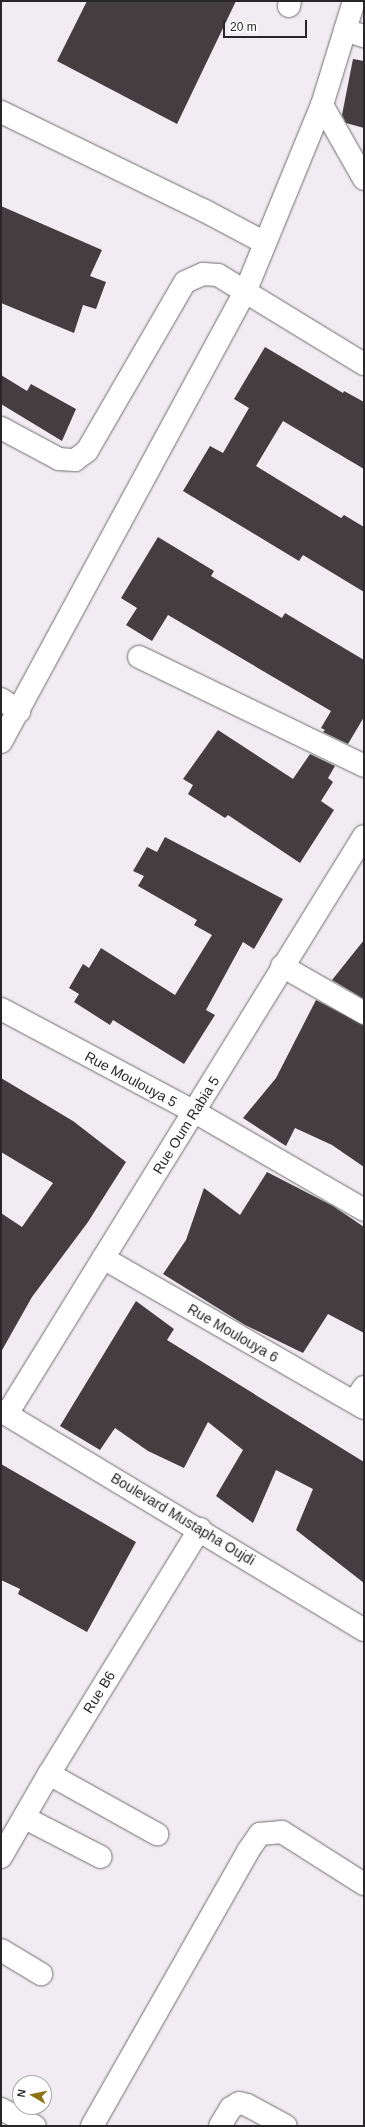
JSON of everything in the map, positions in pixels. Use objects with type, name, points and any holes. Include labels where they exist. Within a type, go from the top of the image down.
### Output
[{"type":"street","points":[[1,742],[246,290],[322,105],[354,33],[354,1]]},
{"type":"street","points":[[322,105],[364,179]]},
{"type":"street","points":[[1,112],[203,210],[265,243]]},
{"type":"street","points":[[1,428],[59,458],[75,460],[87,450],[185,282],[204,274],[218,275],[246,290],[364,364]]},
{"type":"street","points":[[139,657],[364,766]]},
{"type":"street","points":[[1,699],[19,711]]},
{"type":"street","name":"Rue Oum Rabia 5","points":[[4,1412],[195,1112],[282,966],[364,836]]},
{"type":"street","points":[[282,966],[364,1013]]},
{"type":"street","name":"Rue Moulouya 5","points":[[1,1009],[195,1112],[364,1210]]},
{"type":"street","name":"Rue Moulouya 6","points":[[103,1258],[361,1399]]},
{"type":"street","name":"Boulevard Mustapha Oujdi","points":[[4,1412],[200,1529],[364,1630]]},
{"type":"street","name":"Rue B6","points":[[1,1857],[25,1818],[49,1774],[200,1529]]},
{"type":"street","points":[[49,1774],[157,1834]]},
{"type":"street","points":[[25,1818],[101,1856]]},
{"type":"street","points":[[92,2126],[248,1851],[260,1834],[282,1832],[364,1884]]},
{"type":"street","points":[[1,1950],[41,1974]]},
{"type":"street","points":[[220,2126],[231,2108],[239,2103],[247,2105],[286,2126]]},
{"type":"street","points":[[3,2114],[35,2126]]},
{"type":"building","points":[[87,1],[236,1],[177,124],[57,61]]},
{"type":"building","points":[[353,59],[364,61],[364,128],[346,123],[342,115]]},
{"type":"building","points":[[1,206],[102,250],[90,276],[106,282],[96,309],[83,305],[74,333],[1,303]]},
{"type":"building","points":[[265,347],[343,393],[344,391],[364,402],[364,469],[283,421],[256,466],[341,518],[344,515],[364,527],[364,592],[303,555],[299,561],[183,491],[210,446],[223,453],[249,408],[234,399]]},
{"type":"building","points":[[1,375],[27,391],[31,384],[76,409],[62,441],[1,404]]},
{"type":"building","points":[[158,537],[214,571],[211,576],[282,618],[285,613],[364,660],[364,717],[348,744],[323,732],[325,730],[321,728],[331,711],[168,615],[152,641],[126,625],[137,608],[121,598]]},
{"type":"building","points":[[218,730],[293,779],[310,754],[335,766],[328,778],[333,782],[321,801],[334,810],[300,863],[228,815],[225,818],[188,794],[193,785],[183,779]]},
{"type":"building","points":[[165,837],[283,899],[254,949],[243,942],[206,1010],[215,1015],[184,1064],[113,1020],[110,1025],[74,1002],[79,994],[69,988],[83,964],[89,968],[101,948],[175,995],[212,935],[194,925],[197,920],[138,886],[144,876],[133,871],[147,847],[157,852]]},
{"type":"building","points":[[364,940],[364,999],[332,980]]},
{"type":"building","points":[[316,1000],[364,1025],[364,1167],[332,1145],[295,1128],[286,1146],[243,1118],[276,1078]]},
{"type":"building","points":[[1,1078],[73,1121],[126,1162],[88,1222],[32,1297],[1,1352],[1,1213],[22,1227],[53,1183],[1,1152]]},
{"type":"building","points":[[267,1172],[333,1206],[364,1227],[364,1333],[328,1314],[303,1353],[245,1325],[163,1274],[186,1240],[204,1188],[240,1215]]},
{"type":"building","points":[[136,1301],[174,1329],[167,1340],[364,1462],[364,1583],[296,1530],[313,1489],[276,1470],[253,1523],[216,1496],[243,1450],[208,1422],[184,1468],[148,1451],[115,1428],[100,1450],[60,1426]]},
{"type":"building","points":[[1,1464],[136,1542],[87,1632],[18,1594],[20,1589],[1,1580]]}]
